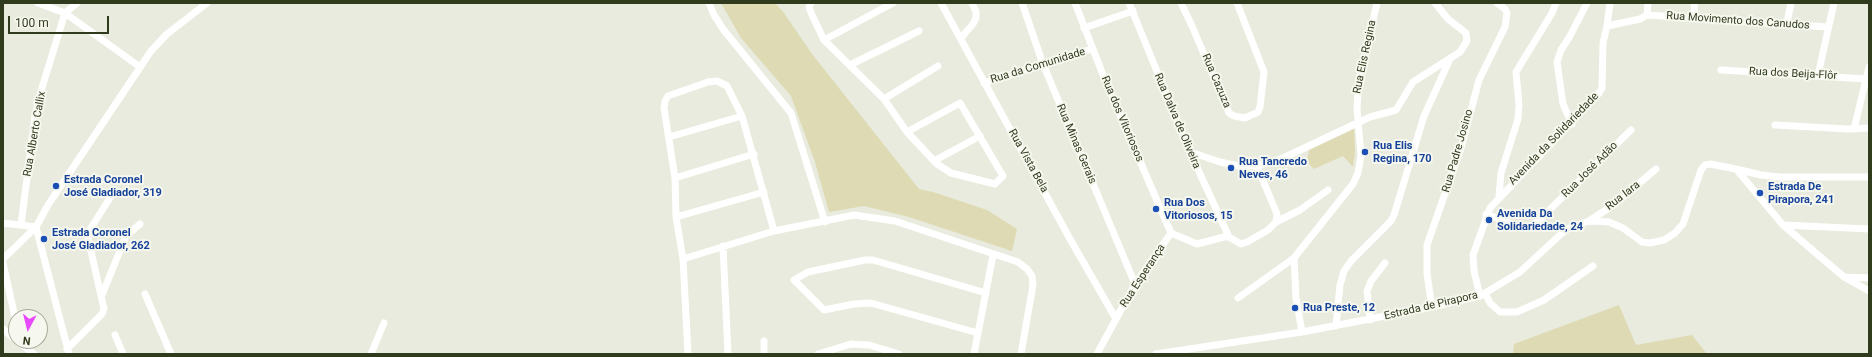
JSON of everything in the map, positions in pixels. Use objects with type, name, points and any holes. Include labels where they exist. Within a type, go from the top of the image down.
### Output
[{"type":"street","points":[[38,3],[65,13],[140,67]]},
{"type":"street","points":[[65,13],[77,3]]},
{"type":"street","points":[[3,259],[36,227],[48,205],[151,51],[167,34],[207,3]]},
{"type":"street","points":[[710,3],[714,15],[723,29],[791,113],[824,222]]},
{"type":"street","points":[[811,3],[810,7],[812,15],[824,40],[884,99],[907,132],[934,161],[951,173],[995,184],[1003,176],[960,103],[907,132]]},
{"type":"street","points":[[824,40],[893,3]]},
{"type":"street","name":"Rua Vista Bela","points":[[941,3],[1116,319]]},
{"type":"street","points":[[961,38],[976,18],[976,12],[972,3]]},
{"type":"street","name":"Rua Minas Gerais","points":[[1022,3],[1043,64],[1135,284]]},
{"type":"street","name":"Rua dos Vitoriosos","points":[[1075,3],[1092,49],[1171,234]]},
{"type":"street","name":"Rua Dalva de Oliveira","points":[[1129,3],[1190,152],[1229,237]]},
{"type":"street","name":"Rua Cazuza","points":[[1181,3],[1229,113],[1234,116],[1246,118],[1258,112],[1260,107],[1264,72],[1238,3]]},
{"type":"street","name":"Rua Elis Regina","points":[[1238,298],[1294,258],[1353,184],[1358,172],[1361,156],[1358,123],[1358,80],[1377,3]]},
{"type":"street","points":[[1190,152],[1220,162],[1239,166],[1257,166],[1281,159],[1370,117],[1396,110],[1413,82],[1451,58],[1465,46],[1467,37],[1458,26],[1448,19],[1435,3]]},
{"type":"street","name":"Rua Padre Josino","points":[[1432,307],[1427,274],[1426,253],[1428,240],[1460,148],[1477,86],[1506,27],[1507,13],[1505,9],[1497,3]]},
{"type":"street","points":[[1499,196],[1501,173],[1518,119],[1519,105],[1516,72],[1556,3]]},
{"type":"street","points":[[1572,124],[1562,104],[1557,62],[1561,50],[1587,3]]},
{"type":"street","name":"Avenida da Solidariedade","points":[[1483,294],[1474,271],[1473,254],[1486,214],[1499,196],[1572,124],[1602,88],[1603,43],[1610,3]]},
{"type":"street","points":[[1607,26],[1640,19],[1647,15],[1648,3]]},
{"type":"street","points":[[1694,3],[1695,18]]},
{"type":"street","points":[[1787,23],[1791,3]]},
{"type":"street","points":[[1818,75],[1834,3]]},
{"type":"street","points":[[1084,28],[1133,11]]},
{"type":"street","name":"Rua Alberto Callix","points":[[21,225],[35,116],[65,13]]},
{"type":"street","name":"Rua Movimento dos Canudos","points":[[1647,15],[1744,22],[1787,23],[1828,27]]},
{"type":"street","points":[[850,65],[919,31]]},
{"type":"street","name":"Rua da Comunidade","points":[[984,83],[1092,49]]},
{"type":"street","points":[[1336,326],[1340,285],[1344,271],[1351,261],[1391,221],[1424,116],[1451,58]]},
{"type":"street","points":[[884,99],[938,66]]},
{"type":"street","points":[[1854,129],[1869,67]]},
{"type":"street","name":"Rua dos Beija-Flôr","points":[[1721,70],[1866,78]]},
{"type":"street","points":[[688,354],[683,259],[676,217],[675,178],[664,108],[666,98],[670,95],[708,82],[717,81],[727,86],[742,116],[754,154],[774,231]]},
{"type":"street","points":[[669,137],[742,116]]},
{"type":"street","points":[[1775,125],[1854,129],[1869,128]]},
{"type":"street","name":"Rua José Adão","points":[[1486,214],[1518,226],[1532,227],[1631,130]]},
{"type":"street","points":[[934,161],[980,136]]},
{"type":"street","points":[[675,178],[754,154]]},
{"type":"street","name":"Estrada de Pirapora","points":[[1156,354],[1370,320],[1432,307],[1483,294],[1520,272],[1558,236],[1571,227],[1589,221],[1609,222],[1622,228],[1642,242],[1650,243],[1664,240],[1675,233],[1683,224],[1698,176],[1705,165],[1714,164],[1736,169]]},
{"type":"street","points":[[1257,166],[1277,214],[1276,222]]},
{"type":"street","name":"Rua Iara","points":[[1589,221],[1615,204],[1656,169]]},
{"type":"street","points":[[1736,169],[1761,175],[1780,177],[1869,177]]},
{"type":"street","points":[[1736,169],[1783,225],[1844,277],[1869,291]]},
{"type":"street","points":[[1171,234],[1196,244],[1229,237],[1236,242],[1247,242],[1268,230],[1276,222],[1286,219],[1328,190]]},
{"type":"street","points":[[676,217],[764,192]]},
{"type":"street","points":[[68,351],[102,314],[104,309],[88,238],[89,231],[113,193]]},
{"type":"street","points":[[683,259],[774,231],[854,215],[886,219],[1022,264],[1032,276],[1033,285],[1021,354]]},
{"type":"street","points":[[3,223],[36,227]]},
{"type":"street","points":[[102,295],[126,236],[140,224]]},
{"type":"street","points":[[1783,225],[1869,229]]},
{"type":"street","points":[[36,227],[68,351]]},
{"type":"street","name":"Rua Esperança","points":[[1116,319],[1135,284],[1171,234]]},
{"type":"street","points":[[723,246],[728,354]]},
{"type":"street","points":[[974,354],[993,255]]},
{"type":"street","points":[[1294,258],[1296,298],[1302,332]]},
{"type":"street","points":[[978,334],[871,303],[824,310],[794,280],[808,272],[865,260],[873,260],[986,293]]},
{"type":"street","points":[[3,263],[13,309]]},
{"type":"street","points":[[1370,320],[1367,291],[1371,281],[1385,263]]},
{"type":"street","points":[[1483,294],[1490,304],[1500,312],[1518,312],[1544,300],[1593,266]]},
{"type":"street","points":[[1844,277],[1869,278]]},
{"type":"street","points":[[145,294],[171,354]]},
{"type":"street","points":[[1097,354],[1116,319]]},
{"type":"street","points":[[371,354],[384,323]]},
{"type":"street","points":[[115,335],[123,354]]},
{"type":"street","points":[[764,341],[764,354]]},
{"type":"street","points":[[818,354],[851,344],[869,345],[899,354]]},
{"type":"shaded area","points":[[721,3],[775,3],[784,13],[812,54],[919,189],[933,192],[987,210],[1017,229],[1012,251],[909,217],[864,206],[829,212],[815,162],[791,96],[741,38]]},
{"type":"shaded area","points":[[1354,129],[1355,152],[1353,167],[1343,156],[1314,169],[1307,162],[1309,150]]},
{"type":"shaded area","points":[[1619,305],[1636,345],[1692,335],[1707,354],[1513,354],[1514,344]]},
{"type":"place","name":"Rua Elis Regina, 170","points":[[1365,152]]},
{"type":"place","name":"Rua Tancredo Neves, 46","points":[[1231,168]]},
{"type":"place","name":"Estrada Coronel José Gladiador, 319","points":[[56,186]]},
{"type":"place","name":"Estrada De Pirapora, 241","points":[[1760,193]]},
{"type":"place","name":"Rua Dos Vitoriosos, 15","points":[[1156,209]]},
{"type":"place","name":"Avenida Da Solidariedade, 24","points":[[1489,220]]},
{"type":"place","name":"Estrada Coronel José Gladiador, 262","points":[[44,239]]},
{"type":"place","name":"Rua Preste, 12","points":[[1295,308]]}]
